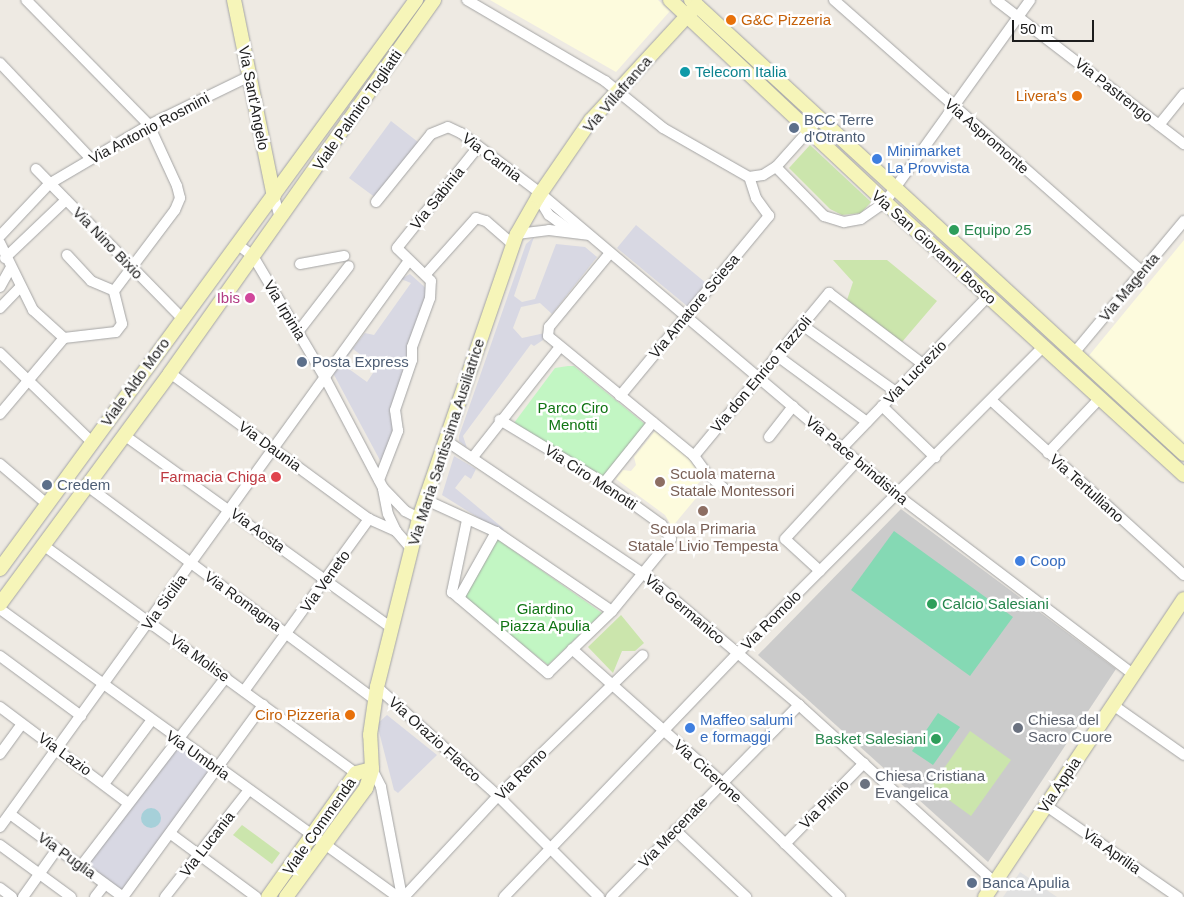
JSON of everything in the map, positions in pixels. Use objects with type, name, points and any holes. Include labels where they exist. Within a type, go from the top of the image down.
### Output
[{"type":"street","points":[[0,414],[64,338],[116,332],[122,324],[114,291],[175,210],[180,198],[177,186],[149,125],[26,0]]},
{"type":"street","name":"Via Sant'Angelo","points":[[234,0],[274,196]]},
{"type":"street","name":"Viale Palmiro Togliatti","points":[[274,196],[416,0]]},
{"type":"street","name":"Viale Palmiro Togliatti","points":[[253,256],[434,0]]},
{"type":"street","points":[[467,0],[605,80],[693,148],[749,177],[764,176],[776,167],[820,118]]},
{"type":"street","name":"Via San Giovanni Bosco","points":[[670,0],[808,132],[989,295],[1099,399],[1184,474]]},
{"type":"street","name":"Via Aspromonte","points":[[834,0],[1141,271]]},
{"type":"street","name":"Via Pastrengo","points":[[996,0],[1184,144]]},
{"type":"street","points":[[776,167],[824,216],[844,222],[861,219],[885,202],[894,186],[1030,0]]},
{"type":"street","name":"Via Villafranca","points":[[539,195],[591,120],[687,16],[696,2]]},
{"type":"street","name":"Via San Giovanni Bosco","points":[[696,2],[1184,454]]},
{"type":"street","points":[[0,63],[90,158]]},
{"type":"street","name":"Via Antonio Rosmini","points":[[0,236],[50,184],[90,158],[149,125],[250,76]]},
{"type":"street","points":[[1159,125],[1184,94]]},
{"type":"street","name":"Via Carnia","points":[[376,202],[431,134],[442,128],[456,131],[539,195]]},
{"type":"street","name":"Via Sabinia","points":[[408,262],[397,248],[478,147]]},
{"type":"street","name":"Via Nino Bixio","points":[[36,169],[181,318]]},
{"type":"street","name":"Via Amatore Sciesa","points":[[620,396],[685,315],[769,216],[756,198],[749,177]]},
{"type":"street","name":"Via Pace brindisina","points":[[539,195],[549,215],[572,232]]},
{"type":"street","name":"Via Pace brindisina","points":[[539,195],[685,315],[897,495],[1132,674]]},
{"type":"street","name":"Via Maria Santissima Ausiliatrice","points":[[372,768],[370,735],[376,693],[419,518],[514,239],[539,195]]},
{"type":"street","points":[[274,196],[280,219]]},
{"type":"street","name":"Viale Aldo Moro","points":[[0,569],[181,318],[274,196]]},
{"type":"street","points":[[5,258],[66,200]]},
{"type":"street","points":[[411,548],[396,532],[388,514],[381,484],[398,431],[395,410],[412,360],[412,347],[430,298],[428,277],[476,218],[486,220],[514,239]]},
{"type":"street","name":"Via Magenta","points":[[1074,354],[1184,221]]},
{"type":"street","name":"Via Pace brindisina","points":[[514,239],[572,232],[589,236]]},
{"type":"street","points":[[0,243],[10,269],[33,310],[64,338]]},
{"type":"street","name":"Via Irpinia","points":[[237,244],[253,256],[324,376],[381,484]]},
{"type":"street","points":[[610,253],[549,327],[548,336],[694,456],[707,474],[727,492]]},
{"type":"street","points":[[67,255],[91,282],[114,291]]},
{"type":"street","name":"Viale Aldo Moro","points":[[0,604],[170,373],[253,256]]},
{"type":"street","points":[[300,264],[344,256]]},
{"type":"street","points":[[408,262],[428,277]]},
{"type":"street","name":"Via Sicilia","points":[[0,827],[231,510],[324,376],[408,262]]},
{"type":"street","points":[[298,332],[349,266]]},
{"type":"street","points":[[0,287],[10,269]]},
{"type":"street","points":[[0,308],[20,287]]},
{"type":"street","name":"Via don Enrico Tazzoli","points":[[694,456],[829,292],[923,364]]},
{"type":"street","name":"Via Lucrezio","points":[[842,448],[989,295]]},
{"type":"street","points":[[802,325],[896,392]]},
{"type":"street","points":[[473,457],[500,420],[560,347]]},
{"type":"street","name":"Via Romolo","points":[[504,897],[738,653],[992,401],[1043,347]]},
{"type":"street","points":[[0,353],[92,442]]},
{"type":"street","points":[[776,355],[868,422]]},
{"type":"street","name":"Via Daunia","points":[[170,373],[369,519],[396,532]]},
{"type":"street","points":[[1048,453],[1099,399]]},
{"type":"street","name":"Via Tertulliano","points":[[992,401],[1184,575]]},
{"type":"street","points":[[769,437],[793,406]]},
{"type":"street","points":[[882,406],[935,457]]},
{"type":"street","name":"Via Ciro Menotti","points":[[500,420],[604,483],[662,525],[671,539],[644,574]]},
{"type":"street","points":[[604,483],[653,422]]},
{"type":"street","name":"Via Aosta","points":[[124,434],[392,628]]},
{"type":"street","name":"Via Germanico","points":[[445,440],[473,457],[644,574],[799,705],[994,882]]},
{"type":"street","points":[[820,571],[785,539],[856,461]]},
{"type":"street","points":[[0,464],[47,504]]},
{"type":"street","points":[[381,484],[405,511],[419,518]]},
{"type":"street","name":"Via Romagna","points":[[86,485],[287,634],[376,693]]},
{"type":"street","points":[[426,500],[496,532],[612,611]]},
{"type":"street","name":"Via Veneto","points":[[244,691],[369,519]]},
{"type":"street","points":[[467,520],[452,592],[548,673],[612,611],[644,574]]},
{"type":"street","points":[[459,598],[496,532]]},
{"type":"street","name":"Via Molise","points":[[43,545],[356,773]]},
{"type":"street","name":"Via Appia","points":[[985,897],[1132,674],[1182,606]]},
{"type":"street","name":"Via Umbria","points":[[0,610],[176,740],[318,841],[401,897]]},
{"type":"street","name":"Via Cicerone","points":[[572,649],[722,782],[840,897]]},
{"type":"street","name":"Via Remo","points":[[401,897],[498,796],[643,655]]},
{"type":"street","points":[[0,656],[81,716]]},
{"type":"street","points":[[80,866],[226,677]]},
{"type":"street","name":"Via Orazio Flacco","points":[[376,693],[498,796],[599,897]]},
{"type":"street","points":[[123,897],[219,769],[220,760],[263,705]]},
{"type":"street","name":"Via Mecenate","points":[[611,897],[799,705]]},
{"type":"street","points":[[1113,705],[1184,755]]},
{"type":"street","name":"Via Lazio","points":[[0,707],[128,803]]},
{"type":"street","points":[[104,784],[151,721]]},
{"type":"street","points":[[0,754],[22,724]]},
{"type":"street","name":"Via Plinio","points":[[785,844],[864,764]]},
{"type":"street","points":[[372,768],[381,787],[401,897]]},
{"type":"street","name":"Viale Commenda","points":[[286,897],[356,773],[372,768]]},
{"type":"street","name":"Viale Commenda","points":[[268,897],[366,788],[372,768]]},
{"type":"street","name":"Via Lucania","points":[[165,897],[248,791]]},
{"type":"street","name":"Via Aprilia","points":[[1045,805],[1178,897]]},
{"type":"street","name":"Via Puglia","points":[[10,814],[123,897]]},
{"type":"street","points":[[675,830],[746,897]]},
{"type":"street","points":[[171,834],[256,897]]},
{"type":"street","points":[[0,845],[71,897]]},
{"type":"street","points":[[23,897],[57,849]]},
{"type":"street","points":[[95,897],[105,884]]},
{"type":"street","points":[[0,888],[12,897]]},
{"type":"shaded area","points":[[490,0],[658,0],[670,11],[616,72]]},
{"type":"shaded area","points":[[391,121],[418,142],[376,198],[349,178]]},
{"type":"shaded area","points":[[636,225],[706,283],[687,306],[617,248]]},
{"type":"shaded area","points":[[534,237],[514,296],[522,302],[535,299],[556,244],[585,247],[597,257],[552,314],[540,303],[521,307],[513,328],[522,338],[545,333],[543,340],[534,346],[531,344],[463,436],[467,448],[459,441],[459,436],[526,244]]},
{"type":"shaded area","points":[[1184,240],[1184,445],[1087,358]]},
{"type":"shaded area","points":[[410,274],[428,290],[409,357],[396,427],[382,464],[333,373],[365,333],[374,335],[411,283],[401,279]],"holes":[[[353,349],[377,367],[367,382],[342,364]]]},
{"type":"shaded area","name":"Scuola materna Statale Montessori","points":[[655,431],[689,459],[703,478],[696,486],[702,491],[672,527],[665,515],[616,479],[623,470],[631,471],[636,465],[634,457]]},
{"type":"shaded area","points":[[454,456],[476,469],[471,479],[465,475],[455,488],[504,529],[501,532],[442,495]]},
{"type":"shaded area","points":[[901,509],[1116,669],[988,862],[758,655]]},
{"type":"shaded area","points":[[387,715],[437,755],[398,793],[394,790],[377,724]]},
{"type":"shaded area","points":[[177,740],[219,769],[123,897],[81,866]]},
{"type":"shaded area","points":[[1020,872],[1057,897],[1003,897]]},
{"type":"green space","points":[[810,145],[871,202],[861,213],[842,215],[830,209],[789,168]]},
{"type":"green space","points":[[833,260],[887,260],[937,301],[902,342],[847,300],[853,282]]},
{"type":"green space","name":"Parco Ciro Menotti","points":[[574,366],[646,425],[601,479],[514,423],[555,368]]},
{"type":"green space","name":"Calcio Salesiani","points":[[894,531],[1013,617],[970,676],[851,590]]},
{"type":"green space","name":"Giardino Piazza Apulia","points":[[497,539],[602,613],[548,665],[462,597]]},
{"type":"green space","points":[[621,615],[644,643],[635,651],[622,651],[613,673],[588,647]]},
{"type":"green space","name":"Basket Salesiani","points":[[938,713],[960,727],[933,765],[912,751]]},
{"type":"green space","points":[[970,731],[1011,760],[971,816],[931,787]]},
{"type":"green space","points":[[242,825],[280,853],[272,864],[233,835]]},
{"type":"water","points":[[151,808],[158,811],[161,818],[158,825],[151,828],[144,825],[141,818],[144,811]]},
{"type":"place","name":"G&C Pizzeria","points":[[731,20]]},
{"type":"place","name":"Telecom Italia","points":[[685,72]]},
{"type":"place","name":"Livera's","points":[[1077,96]]},
{"type":"place","name":"BCC Terre d'Otranto","points":[[794,128]]},
{"type":"place","name":"Minimarket La Provvista","points":[[877,159]]},
{"type":"place","name":"Equipo 25","points":[[954,230]]},
{"type":"place","name":"Ibis","points":[[250,298]]},
{"type":"place","name":"Posta Express","points":[[302,362]]},
{"type":"place","name":"Farmacia Chiga","points":[[276,477]]},
{"type":"place","name":"Scuola materna Statale Montessori","points":[[660,482]]},
{"type":"place","name":"Credem","points":[[47,485]]},
{"type":"place","name":"Scuola Primaria Statale Livio Tempesta","points":[[703,511]]},
{"type":"place","name":"Coop","points":[[1020,561]]},
{"type":"place","name":"Calcio Salesiani","points":[[932,604]]},
{"type":"place","name":"Ciro Pizzeria","points":[[350,715]]},
{"type":"place","name":"Maffeo salumi e formaggi","points":[[690,728]]},
{"type":"place","name":"Chiesa del Sacro Cuore","points":[[1018,728]]},
{"type":"place","name":"Basket Salesiani","points":[[936,739]]},
{"type":"place","name":"Chiesa Cristiana Evangelica","points":[[865,784]]},
{"type":"place","name":"Banca Apulia","points":[[972,883]]}]
